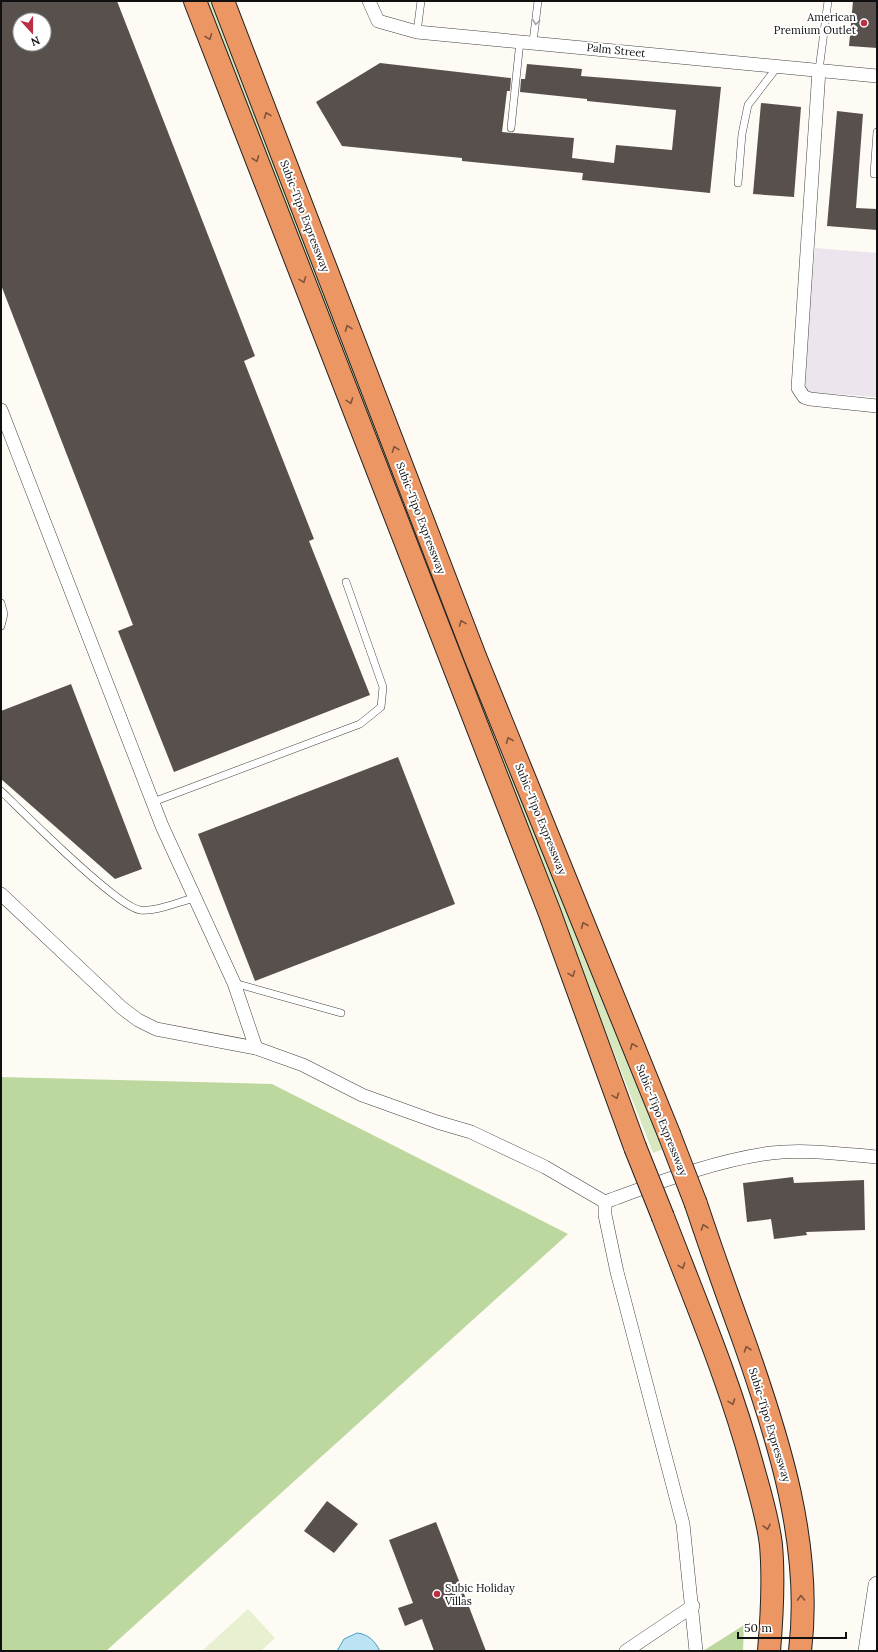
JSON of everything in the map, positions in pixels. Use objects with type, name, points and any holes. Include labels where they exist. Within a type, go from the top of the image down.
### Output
[{"type":"highway","points":[[195,1],[549,911],[635,1147],[702,1317],[740,1424],[759,1492],[771,1544],[772,1577],[769,1651]]},
{"type":"highway","name":"Subic-Tipo Expressway","points":[[223,1],[476,659],[669,1134],[696,1204],[757,1378],[777,1441],[789,1486],[798,1544],[801,1579],[802,1636],[800,1651]]},
{"type":"street","name":"Palm Street","points":[[369,1],[378,21],[417,32],[877,76]]},
{"type":"street","points":[[819,70],[798,378],[801,393],[810,400],[877,406]]},
{"type":"street","points":[[1,410],[153,802],[194,898],[234,983],[256,1048]]},
{"type":"street","points":[[1,894],[122,1008],[138,1020],[156,1029],[176,1034],[256,1048],[303,1065],[362,1095],[431,1120],[471,1132],[495,1142],[545,1167],[605,1202],[708,1168],[750,1156],[772,1153],[813,1152],[877,1157]]},
{"type":"street","points":[[605,1202],[606,1215],[617,1272],[683,1524],[693,1606],[696,1651]]},
{"type":"street","points":[[867,1651],[877,1585]]},
{"type":"street","points":[[626,1651],[693,1606]]},
{"type":"lane","points":[[417,32],[421,1]]},
{"type":"lane","points":[[511,128],[526,42],[538,1]]},
{"type":"lane","points":[[819,70],[828,1]]},
{"type":"lane","points":[[738,183],[742,134],[748,105],[778,66]]},
{"type":"lane","points":[[877,132],[874,174],[877,174]]},
{"type":"lane","points":[[153,802],[360,724],[381,707],[383,687],[346,582]]},
{"type":"lane","points":[[1,603],[4,614],[1,626]]},
{"type":"lane","points":[[1,791],[107,890],[130,906],[139,910],[149,910],[194,898]]},
{"type":"lane","points":[[234,983],[341,1013]]},
{"type":"shaded area","points":[[815,248],[877,253],[877,397],[803,392]]},
{"type":"green space","points":[[205,1],[213,1],[583,953],[606,1004],[663,1149],[653,1153]]},
{"type":"green space","points":[[1,1077],[272,1084],[568,1234],[106,1651],[1,1651]]},
{"type":"green space","points":[[248,1609],[275,1638],[261,1651],[202,1651]]},
{"type":"green space","points":[[744,1625],[743,1651],[703,1651]]},
{"type":"water","points":[[357,1633],[365,1635],[371,1639],[380,1651],[337,1651],[344,1639]]},
{"type":"building","points":[[1,1],[117,1],[255,356],[244,361],[314,539],[309,541],[370,695],[174,772],[118,631],[133,625],[1,285]]},
{"type":"building","name":"American Premium Outlet","points":[[853,1],[877,1],[877,48],[849,46]]},
{"type":"building","points":[[380,63],[511,78],[510,91],[507,91],[502,132],[574,138],[572,158],[614,163],[616,145],[672,150],[676,110],[587,101],[587,99],[520,92],[521,79],[525,79],[527,64],[582,69],[581,76],[721,87],[710,193],[582,180],[583,173],[462,161],[462,158],[342,146],[316,102]]},
{"type":"building","points":[[761,103],[801,107],[794,197],[753,194]]},
{"type":"building","points":[[837,111],[863,114],[856,208],[877,209],[877,230],[827,226]]},
{"type":"building","points":[[71,684],[142,869],[115,879],[1,779],[1,711]]},
{"type":"building","points":[[398,757],[455,904],[255,981],[198,834]]},
{"type":"building","points":[[793,1177],[794,1183],[864,1180],[865,1230],[806,1232],[807,1235],[774,1239],[771,1219],[747,1222],[743,1183]]},
{"type":"building","points":[[327,1501],[358,1524],[334,1553],[304,1531]]},
{"type":"building","name":"Subic Holiday Villas","points":[[436,1522],[486,1651],[434,1651],[422,1619],[405,1626],[398,1608],[413,1603],[389,1540]]},
{"type":"place","name":"American Premium Outlet","points":[[864,23]]},
{"type":"place","name":"Subic Holiday Villas","points":[[437,1594]]}]
